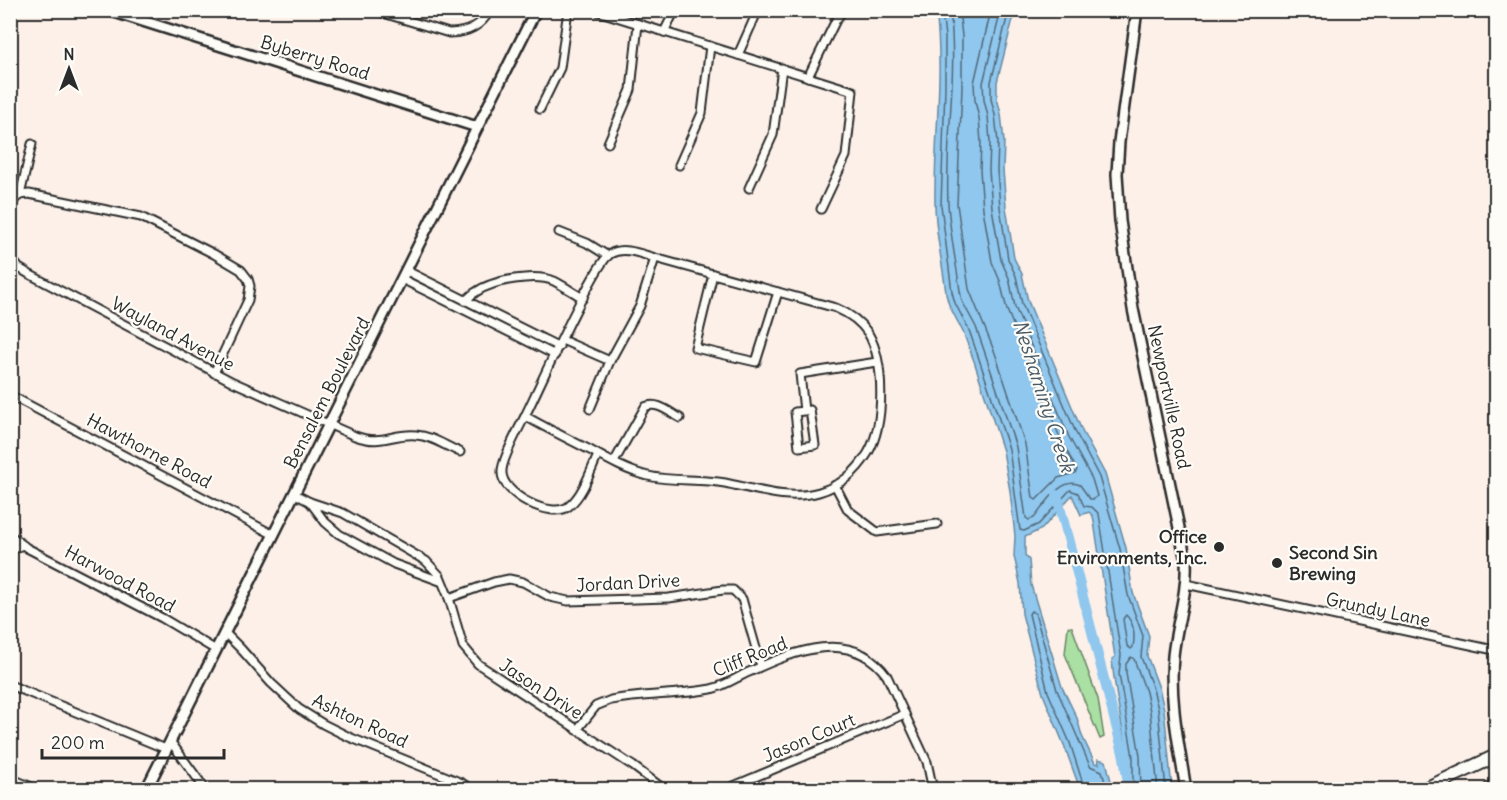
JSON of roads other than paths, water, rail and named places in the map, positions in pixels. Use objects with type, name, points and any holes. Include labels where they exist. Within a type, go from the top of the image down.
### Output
[{"type":"highway","points":[[1440,783],[1497,747]]},
{"type":"highway","points":[[1423,789],[1497,756]]},
{"type":"highway","points":[[1489,789],[1497,786]]},
{"type":"main road","name":"Byberry Road","points":[[108,10],[477,127]]},
{"type":"main road","name":"Bensalem Boulevard","points":[[146,789],[536,10]]},
{"type":"main road","name":"Newportville Road","points":[[1137,10],[1119,142],[1117,174],[1120,221],[1133,309],[1185,553],[1186,584],[1172,665],[1176,723],[1186,789]]},
{"type":"street","points":[[373,10],[442,32],[460,33],[476,27],[490,10]]},
{"type":"street","points":[[540,109],[560,68],[568,10]]},
{"type":"street","points":[[594,10],[854,91],[846,156],[821,209]]},
{"type":"street","points":[[664,32],[675,10]]},
{"type":"street","points":[[738,55],[758,10]]},
{"type":"street","points":[[808,77],[843,10]]},
{"type":"street","points":[[608,143],[631,90],[638,24]]},
{"type":"street","points":[[679,165],[702,113],[710,46]]},
{"type":"street","points":[[749,188],[773,135],[782,68]]},
{"type":"street","points":[[20,195],[32,144]]},
{"type":"street","points":[[10,211],[15,199],[20,195],[29,194],[141,217],[241,270],[250,286],[248,300],[214,373]]},
{"type":"street","points":[[559,232],[587,243],[608,256]]},
{"type":"street","points":[[525,416],[645,476],[713,481],[793,496],[818,492],[835,485],[855,470],[870,449],[880,415],[881,396],[872,342],[868,333],[854,317],[837,308],[623,250],[608,256],[598,269],[525,416],[502,469],[502,478],[507,487],[518,496],[551,511],[565,509],[576,499],[598,454]]},
{"type":"street","name":"Wayland Avenue","points":[[10,257],[19,268],[29,274],[214,373],[355,436],[373,441],[408,435],[423,436],[460,452]]},
{"type":"street","points":[[590,409],[610,361],[639,306],[655,258]]},
{"type":"street","points":[[713,274],[695,348],[756,362],[778,292]]},
{"type":"street","points":[[404,275],[561,344],[610,361]]},
{"type":"street","points":[[404,275],[555,355]]},
{"type":"street","points":[[465,301],[477,291],[490,286],[514,279],[541,278],[554,281],[583,298]]},
{"type":"street","points":[[804,411],[800,374],[877,362]]},
{"type":"street","name":"Hawthorne Road","points":[[10,395],[274,535]]},
{"type":"street","points":[[614,462],[648,405],[655,404],[680,418]]},
{"type":"street","points":[[810,410],[815,445],[799,447],[795,412],[804,411],[810,410]]},
{"type":"street","points":[[835,485],[848,510],[877,532],[937,524]]},
{"type":"street","name":"Jason Drive","points":[[295,494],[310,502],[343,513],[419,556],[437,572],[449,598],[464,646],[478,664],[665,789]]},
{"type":"street","name":"Jason Drive","points":[[310,502],[325,522],[339,534],[394,564],[440,581]]},
{"type":"street","name":"Harwood Road","points":[[10,535],[23,545],[162,618],[216,650]]},
{"type":"street","points":[[10,550],[23,545]]},
{"type":"street","name":"Jordan Drive","points":[[449,598],[509,579],[523,582],[550,597],[568,601],[669,598],[733,590],[742,599],[761,666]]},
{"type":"street","name":"Grundy Lane","points":[[1186,584],[1494,650]]},
{"type":"street","name":"Ashton Road","points":[[225,633],[271,683],[299,709],[330,728],[472,789]]},
{"type":"street","name":"Cliff Road","points":[[577,730],[591,711],[603,702],[621,698],[712,689],[780,658],[827,647],[846,647],[869,657],[880,667],[927,762],[933,789]]},
{"type":"street","points":[[10,685],[168,745],[206,789]]},
{"type":"street","name":"Jason Court","points":[[724,789],[905,714]]},
{"type":"street","points":[[10,778],[39,789]]},
{"type":"water","points":[[936,11],[1015,11],[997,82],[997,98],[1004,142],[1003,170],[1006,207],[1014,258],[1022,274],[1028,301],[1082,431],[1105,474],[1126,548],[1133,593],[1149,636],[1147,656],[1164,709],[1172,789],[1127,789],[1126,756],[1112,659],[1115,657],[1093,516],[1089,512],[1081,515],[1072,495],[1042,529],[1025,537],[1025,555],[1029,560],[1031,585],[1062,687],[1095,763],[1099,764],[1098,759],[1106,761],[1113,789],[1080,789],[1043,694],[1022,614],[1020,583],[1014,556],[1015,536],[1010,491],[1003,451],[974,361],[946,294],[935,214],[939,83]]},
{"type":"waterway","name":"Neshaminy Creek","points":[[1057,495],[1124,757],[1129,790]]},
{"type":"place","name":"Office Environments, Inc.","points":[[1219,547]]},
{"type":"place","name":"Second Sin Brewing","points":[[1277,563]]}]
